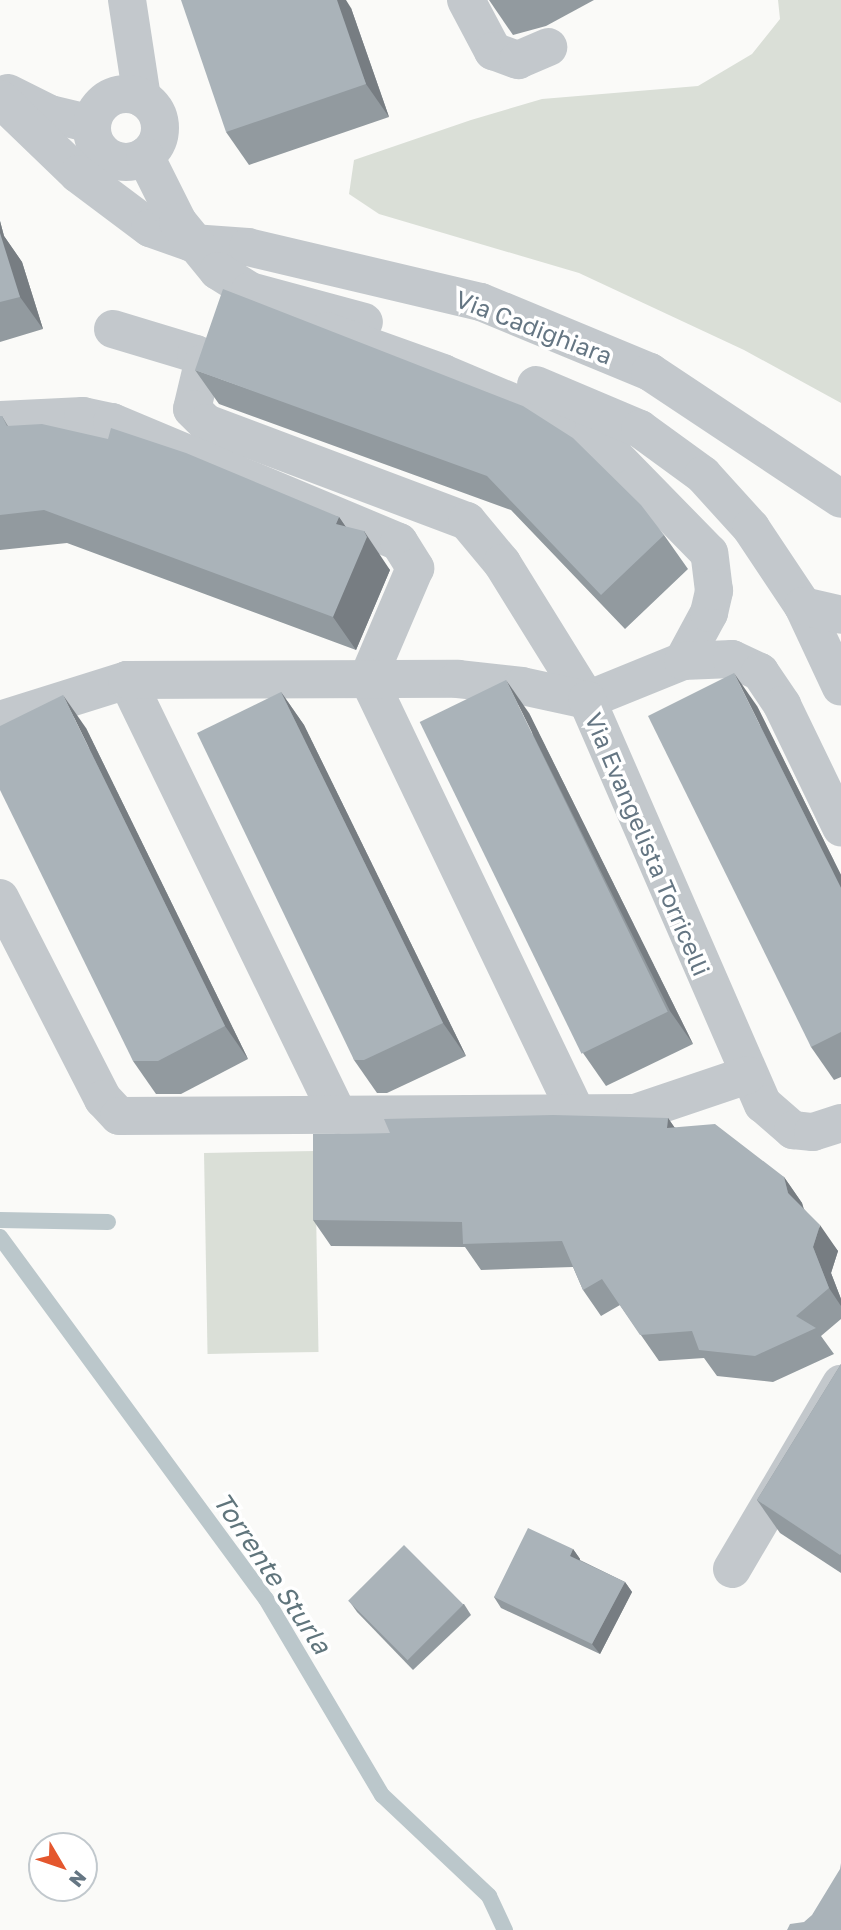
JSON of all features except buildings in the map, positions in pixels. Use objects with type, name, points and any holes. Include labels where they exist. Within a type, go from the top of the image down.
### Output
[{"type":"street","points":[[127,0],[142,98],[158,115],[160,127],[154,149],[145,156],[124,162],[103,155],[92,135],[92,124],[101,104],[121,94],[142,98]]},
{"type":"street","points":[[466,0],[493,51],[518,60],[548,47]]},
{"type":"street","points":[[0,89],[50,114],[92,124]]},
{"type":"street","points":[[0,99],[78,174],[126,214],[192,243]]},
{"type":"street","points":[[145,156],[192,243],[218,271],[250,290],[305,303],[461,354],[639,429],[703,475],[751,528],[803,606],[841,687]]},
{"type":"street","name":"Via Cadighiara","points":[[192,243],[248,247],[481,302],[650,372],[841,499]]},
{"type":"street","points":[[298,321],[443,373],[557,421],[613,455],[709,553],[714,591],[709,613],[683,661]]},
{"type":"street","points":[[113,329],[196,355],[203,363],[192,409],[206,423],[467,521],[502,563],[587,700],[683,661],[732,659],[760,672],[782,705],[841,827]]},
{"type":"street","points":[[0,421],[82,416],[112,422],[399,542],[415,568],[368,678],[577,1114]]},
{"type":"street","points":[[803,606],[841,615]]},
{"type":"street","name":"Via Evangelista Torricelli","points":[[0,720],[127,680],[458,679],[522,686],[587,700],[747,1075],[763,1104],[793,1130],[813,1132],[841,1123]]},
{"type":"street","points":[[127,680],[338,1115]]},
{"type":"street","points":[[0,898],[103,1099],[119,1116],[635,1113],[747,1075]]},
{"type":"street","points":[[732,1569],[841,1384]]},
{"type":"shaded area","points":[[778,0],[841,0],[841,403],[744,350],[579,273],[379,214],[349,194],[354,160],[471,120],[542,99],[698,86],[752,54],[780,19]]},
{"type":"shaded area","points":[[315,1151],[319,1352],[208,1354],[204,1153]]},
{"type":"waterway","points":[[0,1220],[108,1222]]},
{"type":"waterway","name":"Torrente Sturla","points":[[0,1237],[266,1599],[382,1795],[489,1896],[505,1930]]}]
